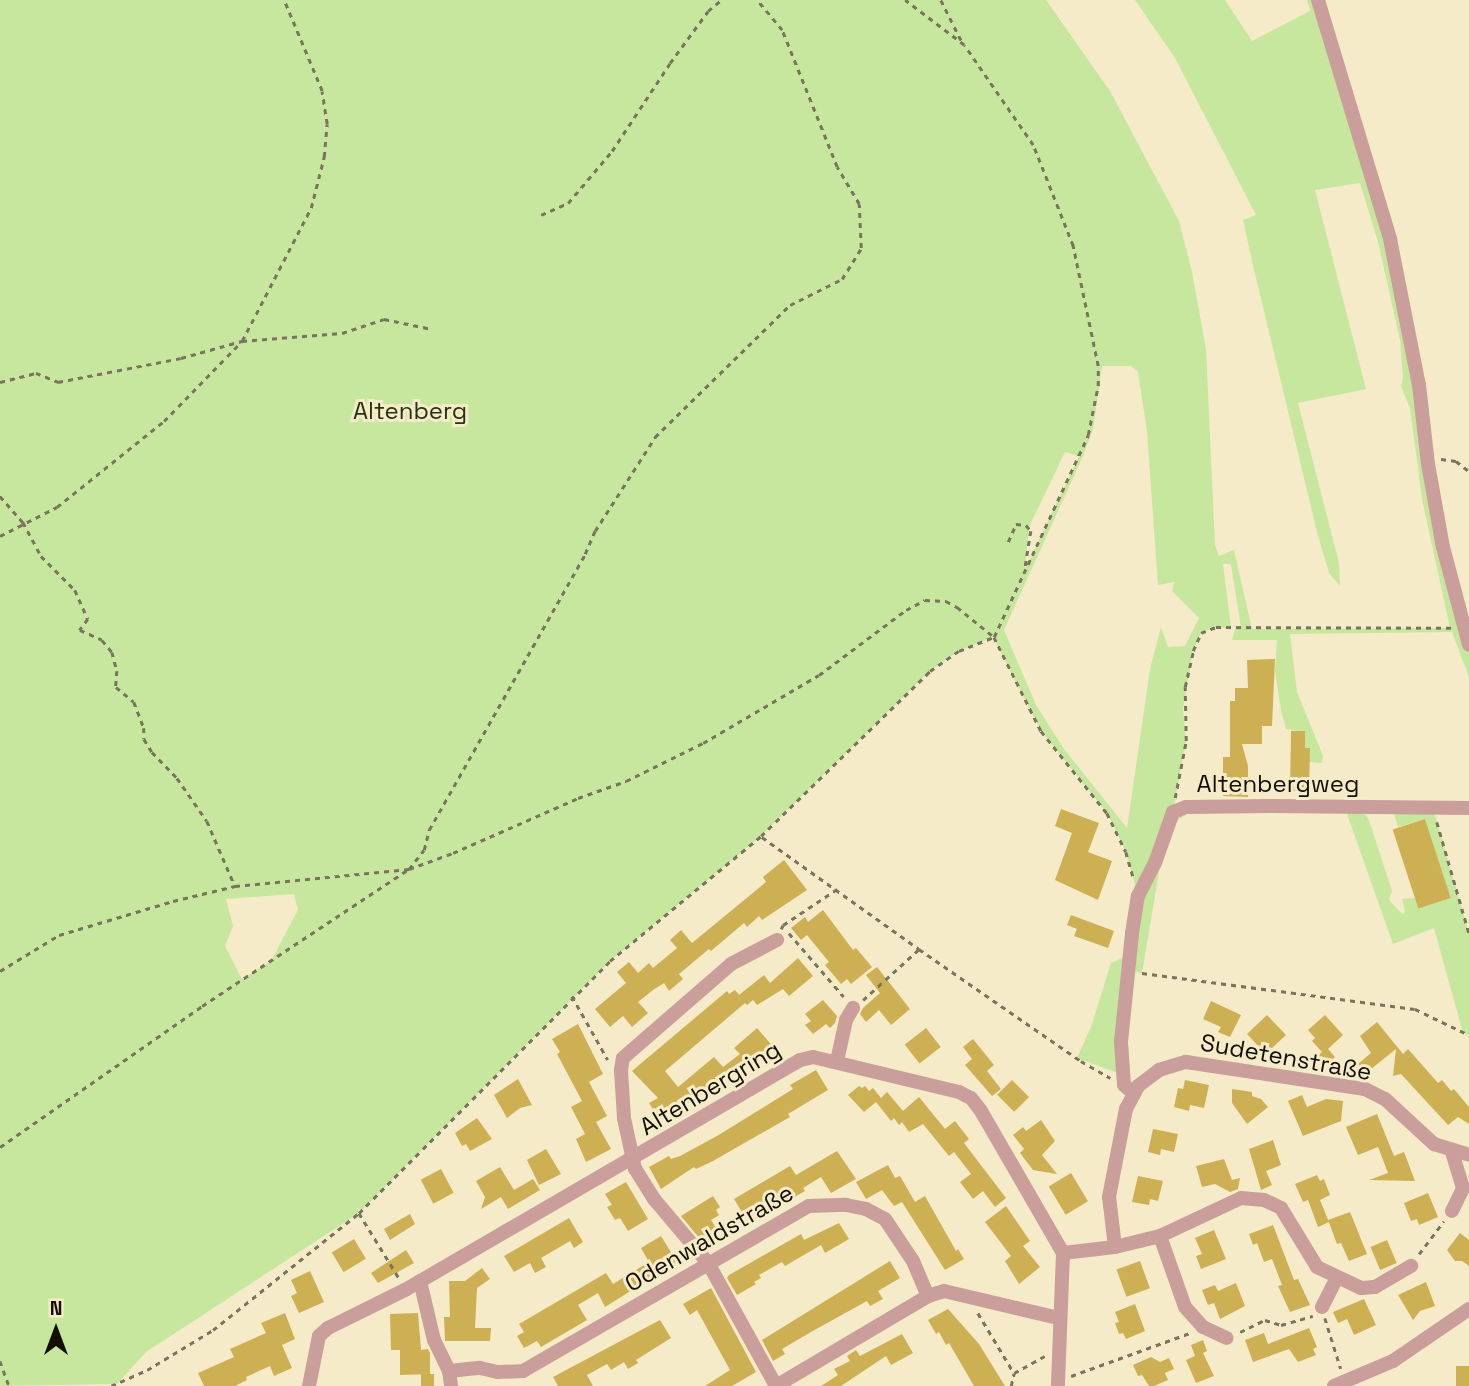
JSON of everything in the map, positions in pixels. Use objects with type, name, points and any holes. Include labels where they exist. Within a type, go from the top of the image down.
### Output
[{"type":"street","points":[[1318,0],[1390,239],[1419,385],[1428,464],[1443,547],[1469,645]]},
{"type":"street","name":"Altenbergweg","points":[[1124,1082],[1121,1042],[1138,896],[1155,863],[1172,812],[1186,807],[1224,806],[1469,808]]},
{"type":"street","points":[[778,940],[732,964],[631,1049],[623,1058],[621,1070],[624,1118],[632,1160],[654,1199],[708,1263],[776,1386],[928,1296],[944,1291],[1058,1318]]},
{"type":"street","points":[[837,1061],[846,1020],[853,1009]]},
{"type":"street","name":"Altenbergring","points":[[307,1386],[320,1336],[328,1328],[405,1290],[800,1060],[813,1057],[959,1092],[971,1098],[1063,1253]]},
{"type":"street","name":"Sudetenstraße","points":[[1115,1247],[1109,1197],[1121,1127],[1138,1086],[1159,1070],[1186,1062],[1352,1087],[1385,1099],[1434,1144],[1469,1155]]},
{"type":"street","points":[[1124,1082],[1134,1094]]},
{"type":"street","points":[[1452,1151],[1463,1188],[1452,1211]]},
{"type":"street","points":[[1058,1383],[1058,1318],[1063,1253],[1115,1247],[1160,1236],[1241,1198],[1264,1200],[1281,1208],[1317,1268],[1361,1288],[1375,1287],[1411,1266]]},
{"type":"street","name":"Odenwaldstraße","points":[[449,1371],[480,1368],[498,1373],[523,1371],[809,1206],[846,1205],[866,1209],[885,1219],[913,1261],[928,1296]]},
{"type":"street","points":[[1160,1236],[1185,1307],[1203,1327],[1227,1338]]},
{"type":"street","points":[[1322,1307],[1337,1278]]},
{"type":"street","points":[[420,1281],[434,1340],[449,1371],[451,1386]]},
{"type":"street","points":[[1340,1384],[1367,1381],[1469,1309]]},
{"type":"path","points":[[0,536],[57,507],[164,421],[242,341],[311,208],[324,157],[327,124],[322,91],[284,0]]},
{"type":"path","points":[[541,215],[568,203],[612,151],[670,63],[708,11],[721,0]]},
{"type":"path","points":[[0,971],[60,935],[173,901],[234,886],[409,869],[424,850],[429,830],[585,554],[595,531],[656,437],[790,305],[842,279],[861,248],[859,204],[837,167],[782,30],[757,0]]},
{"type":"path","points":[[905,0],[964,45]]},
{"type":"path","points":[[111,1386],[147,1370],[214,1331],[359,1213],[572,996],[761,836],[930,671],[959,651],[994,637],[1088,435],[1098,386],[1098,366],[1073,246],[1033,145],[964,45],[941,0]]},
{"type":"path","points":[[0,382],[36,373],[58,382],[181,358],[242,341],[342,333],[383,319],[432,329]]},
{"type":"path","points":[[1428,464],[1442,459],[1456,461],[1469,471]]},
{"type":"path","points":[[0,496],[23,522],[41,556],[75,590],[85,608],[87,623],[80,630],[102,640],[112,652],[116,687],[134,702],[144,728],[144,739],[152,752],[177,778],[207,821],[234,886]]},
{"type":"path","points":[[1008,542],[1016,524],[1026,525],[1031,531],[1024,571]]},
{"type":"path","points":[[0,1147],[202,1006],[409,869],[453,853],[673,759],[787,695],[925,600],[946,601],[994,637],[1041,731],[1107,813],[1126,852],[1138,896]]},
{"type":"path","points":[[1172,812],[1186,741],[1185,687],[1193,651],[1201,633],[1216,627],[1463,628]]},
{"type":"path","points":[[1433,807],[1469,933]]},
{"type":"path","points":[[761,836],[1081,1061],[1124,1082]]},
{"type":"path","points":[[778,940],[783,925],[837,889]]},
{"type":"path","points":[[783,925],[853,1009],[919,949]]},
{"type":"path","points":[[1128,971],[1415,1009],[1469,1035]]},
{"type":"path","points":[[572,996],[613,1067],[621,1070]]},
{"type":"path","points":[[1411,1266],[1452,1211]]},
{"type":"path","points":[[359,1213],[384,1249],[405,1290]]},
{"type":"path","points":[[973,1297],[987,1332],[1014,1373],[1011,1386]]},
{"type":"path","points":[[1227,1338],[1265,1320],[1281,1325],[1294,1324],[1312,1317],[1322,1307]]},
{"type":"path","points":[[1322,1307],[1340,1384]]},
{"type":"path","points":[[1058,1383],[1203,1327]]},
{"type":"path","points":[[1014,1373],[1058,1351]]},
{"type":"path","points":[[0,1361],[9,1386]]},
{"type":"green space","name":"Altenberg","points":[[0,0],[1046,0],[1110,91],[1179,221],[1192,272],[1206,349],[1215,545],[1219,556],[1234,550],[1252,629],[1450,628],[1422,499],[1410,408],[1401,386],[1403,377],[1400,340],[1378,242],[1360,183],[1315,190],[1366,389],[1298,403],[1339,563],[1340,586],[1329,573],[1317,532],[1252,261],[1243,220],[1256,215],[1175,58],[1135,0],[1225,0],[1252,41],[1310,11],[1307,0],[1318,0],[1390,239],[1428,464],[1469,645],[1469,677],[1452,632],[1290,634],[1297,692],[1323,756],[1322,763],[1309,762],[1305,748],[1305,732],[1286,729],[1281,710],[1275,671],[1277,640],[1232,640],[1235,629],[1241,628],[1231,564],[1223,564],[1231,628],[1216,627],[1201,633],[1193,651],[1183,709],[1186,741],[1173,811],[1360,806],[1369,820],[1392,891],[1389,900],[1402,914],[1405,912],[1402,899],[1415,898],[1418,908],[1450,898],[1425,819],[1398,827],[1392,807],[1433,808],[1469,933],[1469,1035],[1463,1033],[1434,928],[1393,944],[1346,811],[1189,813],[1179,819],[1172,829],[1161,860],[1142,973],[1128,971],[1123,1075],[1077,1058],[1091,1027],[1111,963],[1129,955],[1138,896],[1126,852],[1107,813],[1041,731],[993,637],[959,651],[930,671],[761,836],[610,961],[362,1210],[357,1208],[359,1213],[146,1352],[117,1384],[0,1386]],"holes":[[[1102,366],[1131,366],[1138,372],[1147,431],[1158,585],[1174,582],[1172,591],[1199,618],[1185,646],[1168,647],[1161,627],[1150,669],[1127,828],[1064,749],[1036,705],[1004,630],[1093,429]],[[1065,452],[1079,456],[1025,569],[1029,527]],[[294,894],[298,910],[271,961],[242,979],[225,946],[233,926],[226,899]]]},
{"type":"building","points":[[1275,659],[1272,726],[1262,726],[1262,744],[1242,744],[1248,766],[1248,797],[1223,796],[1223,757],[1230,757],[1230,701],[1235,701],[1235,688],[1248,688],[1247,660]]},
{"type":"building","points":[[1291,731],[1305,731],[1305,748],[1310,748],[1309,791],[1290,791]]},
{"type":"building","points":[[1061,809],[1099,823],[1088,852],[1112,861],[1098,900],[1055,880],[1072,833],[1055,826]]},
{"type":"building","points":[[1425,819],[1451,898],[1418,908],[1393,830]]},
{"type":"building","points":[[784,860],[807,890],[762,920],[759,916],[747,927],[744,923],[679,974],[683,979],[669,991],[664,983],[653,990],[638,1002],[648,1013],[632,1027],[623,1016],[610,1027],[595,1009],[626,983],[617,972],[629,962],[638,973],[649,963],[653,968],[677,948],[670,940],[681,930],[692,943],[766,882],[763,877]]},
{"type":"building","points":[[823,910],[853,950],[856,948],[872,967],[851,984],[847,979],[841,984],[825,965],[829,962],[807,935],[801,940],[791,928],[805,917],[808,922]]},
{"type":"building","points":[[1071,915],[1114,931],[1108,948],[1074,936],[1077,929],[1067,925]]},
{"type":"building","points":[[798,958],[813,976],[789,996],[783,989],[757,1005],[753,1000],[747,1005],[745,1003],[665,1071],[678,1087],[714,1057],[723,1067],[740,1054],[734,1048],[757,1028],[775,1049],[767,1055],[763,1051],[713,1090],[711,1088],[667,1117],[664,1113],[658,1117],[649,1103],[658,1098],[632,1071],[727,991],[729,994],[735,990],[739,995],[764,975],[770,983]]},
{"type":"building","points":[[877,967],[910,1009],[891,1025],[879,1010],[866,1022],[860,1014],[880,993],[866,975]]},
{"type":"building","points":[[823,1000],[837,1016],[835,1023],[830,1028],[826,1024],[813,1034],[805,1025],[811,1021],[805,1014]]},
{"type":"building","points":[[1211,1001],[1241,1015],[1230,1037],[1218,1032],[1221,1027],[1203,1019]]},
{"type":"building","points":[[1267,1015],[1286,1035],[1271,1049],[1264,1042],[1259,1047],[1247,1034]]},
{"type":"building","points":[[1325,1015],[1343,1035],[1328,1049],[1335,1057],[1325,1066],[1316,1057],[1322,1052],[1312,1041],[1315,1038],[1308,1030]]},
{"type":"building","points":[[1377,1022],[1403,1054],[1408,1049],[1438,1083],[1442,1080],[1451,1091],[1454,1089],[1469,1107],[1469,1124],[1458,1117],[1448,1125],[1401,1074],[1393,1076],[1396,1049],[1366,1073],[1358,1064],[1371,1053],[1360,1036]]},
{"type":"building","points":[[578,1024],[603,1074],[589,1082],[607,1116],[596,1122],[611,1149],[586,1162],[576,1139],[585,1134],[571,1107],[582,1101],[552,1039]]},
{"type":"building","points":[[926,1028],[941,1047],[919,1064],[905,1045]]},
{"type":"building","points":[[973,1039],[994,1065],[987,1071],[1001,1089],[992,1096],[965,1065],[972,1059],[963,1047]]},
{"type":"building","points":[[816,1070],[828,1090],[788,1114],[790,1117],[713,1161],[696,1169],[694,1167],[661,1189],[649,1167],[669,1156],[671,1159],[680,1156],[717,1136],[793,1089],[790,1085]]},
{"type":"building","points":[[518,1079],[532,1105],[520,1108],[507,1118],[494,1095]]},
{"type":"building","points":[[1012,1080],[1029,1097],[1014,1112],[997,1095]]},
{"type":"building","points":[[1185,1080],[1209,1085],[1204,1108],[1190,1105],[1189,1111],[1174,1107],[1178,1088],[1183,1089]]},
{"type":"building","points":[[859,1086],[865,1086],[869,1091],[873,1088],[881,1098],[887,1092],[903,1111],[919,1097],[945,1129],[955,1121],[969,1139],[964,1143],[1006,1198],[995,1207],[983,1191],[973,1199],[960,1182],[971,1174],[954,1152],[949,1156],[923,1124],[909,1132],[902,1122],[899,1125],[894,1118],[891,1121],[876,1102],[864,1112],[848,1095]]},
{"type":"building","points":[[1232,1089],[1252,1092],[1252,1096],[1261,1099],[1268,1107],[1247,1124],[1232,1103]]},
{"type":"building","points":[[1302,1095],[1307,1107],[1326,1099],[1343,1101],[1341,1121],[1303,1136],[1288,1101]]},
{"type":"building","points":[[1377,1114],[1394,1156],[1404,1152],[1415,1181],[1369,1180],[1388,1173],[1378,1147],[1358,1155],[1346,1127]]},
{"type":"building","points":[[477,1118],[492,1139],[470,1151],[466,1144],[462,1146],[455,1133]]},
{"type":"building","points":[[1041,1120],[1055,1141],[1042,1155],[1057,1174],[1033,1170],[1020,1153],[1024,1149],[1013,1135],[1023,1127],[1026,1131]]},
{"type":"building","points":[[1153,1129],[1178,1134],[1174,1152],[1161,1149],[1160,1155],[1148,1152]]},
{"type":"building","points":[[1273,1140],[1281,1165],[1266,1171],[1272,1185],[1261,1190],[1249,1149]]},
{"type":"building","points":[[546,1149],[561,1174],[539,1185],[527,1160]]},
{"type":"building","points":[[837,1151],[856,1179],[831,1193],[821,1177],[803,1188],[805,1191],[754,1220],[749,1211],[743,1214],[734,1199],[790,1166],[796,1175]]},
{"type":"building","points":[[1224,1159],[1232,1180],[1240,1178],[1238,1189],[1230,1192],[1215,1184],[1202,1187],[1196,1166]]},
{"type":"building","points":[[888,1165],[895,1178],[900,1176],[915,1202],[925,1196],[956,1251],[958,1249],[964,1259],[945,1270],[902,1202],[894,1206],[882,1190],[866,1199],[856,1182]]},
{"type":"building","points":[[500,1167],[514,1190],[533,1179],[540,1190],[508,1209],[501,1197],[481,1209],[485,1197],[476,1181]]},
{"type":"building","points":[[441,1169],[454,1193],[433,1204],[421,1180]]},
{"type":"building","points":[[1071,1173],[1088,1201],[1066,1215],[1049,1186]]},
{"type":"building","points":[[1317,1175],[1320,1181],[1324,1179],[1330,1195],[1320,1200],[1329,1222],[1318,1227],[1308,1200],[1303,1202],[1295,1184]]},
{"type":"building","points":[[1138,1176],[1163,1181],[1158,1201],[1150,1199],[1149,1205],[1132,1202]]},
{"type":"building","points":[[626,1182],[648,1219],[628,1231],[620,1218],[615,1220],[607,1207],[612,1205],[605,1194]]},
{"type":"building","points":[[1428,1193],[1438,1217],[1419,1225],[1417,1219],[1411,1221],[1404,1203]]},
{"type":"building","points":[[713,1196],[720,1207],[716,1210],[719,1215],[711,1220],[716,1228],[707,1233],[712,1242],[706,1246],[681,1216]]},
{"type":"building","points":[[1006,1206],[1030,1241],[1023,1246],[1040,1267],[1019,1284],[1005,1261],[1011,1256],[985,1222]]},
{"type":"building","points":[[1350,1212],[1367,1254],[1349,1261],[1341,1243],[1337,1244],[1328,1220]]},
{"type":"building","points":[[410,1214],[415,1224],[390,1240],[384,1229]]},
{"type":"building","points":[[569,1218],[583,1242],[574,1248],[570,1241],[541,1258],[546,1267],[535,1273],[530,1263],[514,1272],[504,1256]]},
{"type":"building","points":[[839,1223],[849,1239],[825,1253],[821,1245],[785,1266],[782,1262],[759,1275],[761,1278],[754,1282],[756,1284],[737,1295],[727,1278],[729,1275],[801,1234],[804,1240]]},
{"type":"building","points":[[1273,1225],[1294,1280],[1298,1279],[1310,1305],[1290,1312],[1278,1286],[1282,1285],[1272,1259],[1264,1262],[1257,1243],[1253,1245],[1249,1234]]},
{"type":"building","points":[[1214,1230],[1226,1259],[1201,1269],[1196,1256],[1202,1254],[1195,1238]]},
{"type":"building","points":[[1460,1233],[1469,1240],[1469,1266],[1462,1261],[1455,1261],[1447,1250]]},
{"type":"building","points":[[661,1236],[677,1262],[605,1307],[598,1293],[578,1305],[587,1320],[541,1347],[537,1341],[524,1348],[517,1336],[524,1332],[519,1324],[606,1273],[613,1284],[649,1262],[641,1248]]},
{"type":"building","points":[[354,1239],[366,1259],[344,1272],[332,1252]]},
{"type":"building","points":[[1387,1240],[1397,1263],[1380,1270],[1370,1247]]},
{"type":"building","points":[[406,1250],[414,1263],[378,1283],[371,1273]]},
{"type":"building","points":[[890,1261],[900,1278],[878,1291],[883,1299],[870,1306],[867,1301],[811,1332],[782,1349],[785,1354],[773,1361],[762,1340]]},
{"type":"building","points":[[1140,1261],[1150,1288],[1126,1297],[1117,1270]]},
{"type":"building","points":[[482,1268],[490,1279],[477,1288],[475,1328],[491,1328],[490,1341],[445,1341],[444,1317],[450,1317],[449,1281],[465,1281]]},
{"type":"building","points":[[310,1271],[324,1302],[299,1313],[291,1296],[297,1293],[291,1280]]},
{"type":"building","points":[[1426,1282],[1435,1306],[1420,1311],[1413,1320],[1398,1295]]},
{"type":"building","points":[[1236,1283],[1245,1306],[1220,1319],[1214,1303],[1208,1305],[1202,1290],[1215,1285],[1218,1291]]},
{"type":"building","points":[[711,1288],[756,1372],[732,1386],[705,1386],[730,1370],[697,1310],[690,1315],[683,1304]]},
{"type":"building","points":[[1364,1299],[1376,1325],[1354,1335],[1347,1319],[1338,1323],[1333,1312]]},
{"type":"building","points":[[1135,1304],[1145,1331],[1126,1339],[1123,1333],[1119,1334],[1115,1323],[1119,1322],[1115,1312]]},
{"type":"building","points":[[948,1309],[979,1344],[1005,1386],[974,1386],[949,1343],[946,1345],[928,1320]]},
{"type":"building","points":[[285,1313],[295,1339],[282,1345],[292,1368],[274,1376],[270,1366],[246,1377],[247,1380],[235,1386],[204,1386],[198,1373],[234,1357],[230,1349],[266,1333],[261,1323]]},
{"type":"building","points":[[418,1313],[421,1350],[428,1349],[430,1353],[430,1374],[434,1374],[434,1386],[421,1386],[421,1374],[400,1375],[400,1350],[391,1350],[390,1314]]},
{"type":"building","points":[[660,1320],[671,1338],[636,1360],[638,1363],[628,1369],[624,1362],[611,1370],[607,1364],[587,1375],[593,1386],[558,1386],[553,1377]]},
{"type":"building","points":[[1309,1328],[1317,1347],[1313,1349],[1316,1355],[1298,1362],[1289,1349],[1253,1362],[1245,1340],[1264,1333],[1268,1344]]},
{"type":"building","points":[[902,1334],[913,1353],[891,1365],[886,1356],[841,1386],[821,1386],[838,1375],[834,1369],[850,1361],[847,1356],[856,1350],[860,1356]]},
{"type":"building","points":[[1203,1340],[1207,1351],[1203,1353],[1214,1376],[1196,1383],[1186,1360],[1195,1356],[1191,1345]]},
{"type":"building","points":[[1151,1357],[1160,1362],[1169,1358],[1174,1369],[1165,1373],[1168,1380],[1154,1386],[1149,1386],[1142,1375],[1138,1376],[1133,1365]]},
{"type":"building","points":[[1456,1366],[1469,1366],[1469,1386],[1456,1386]]}]
